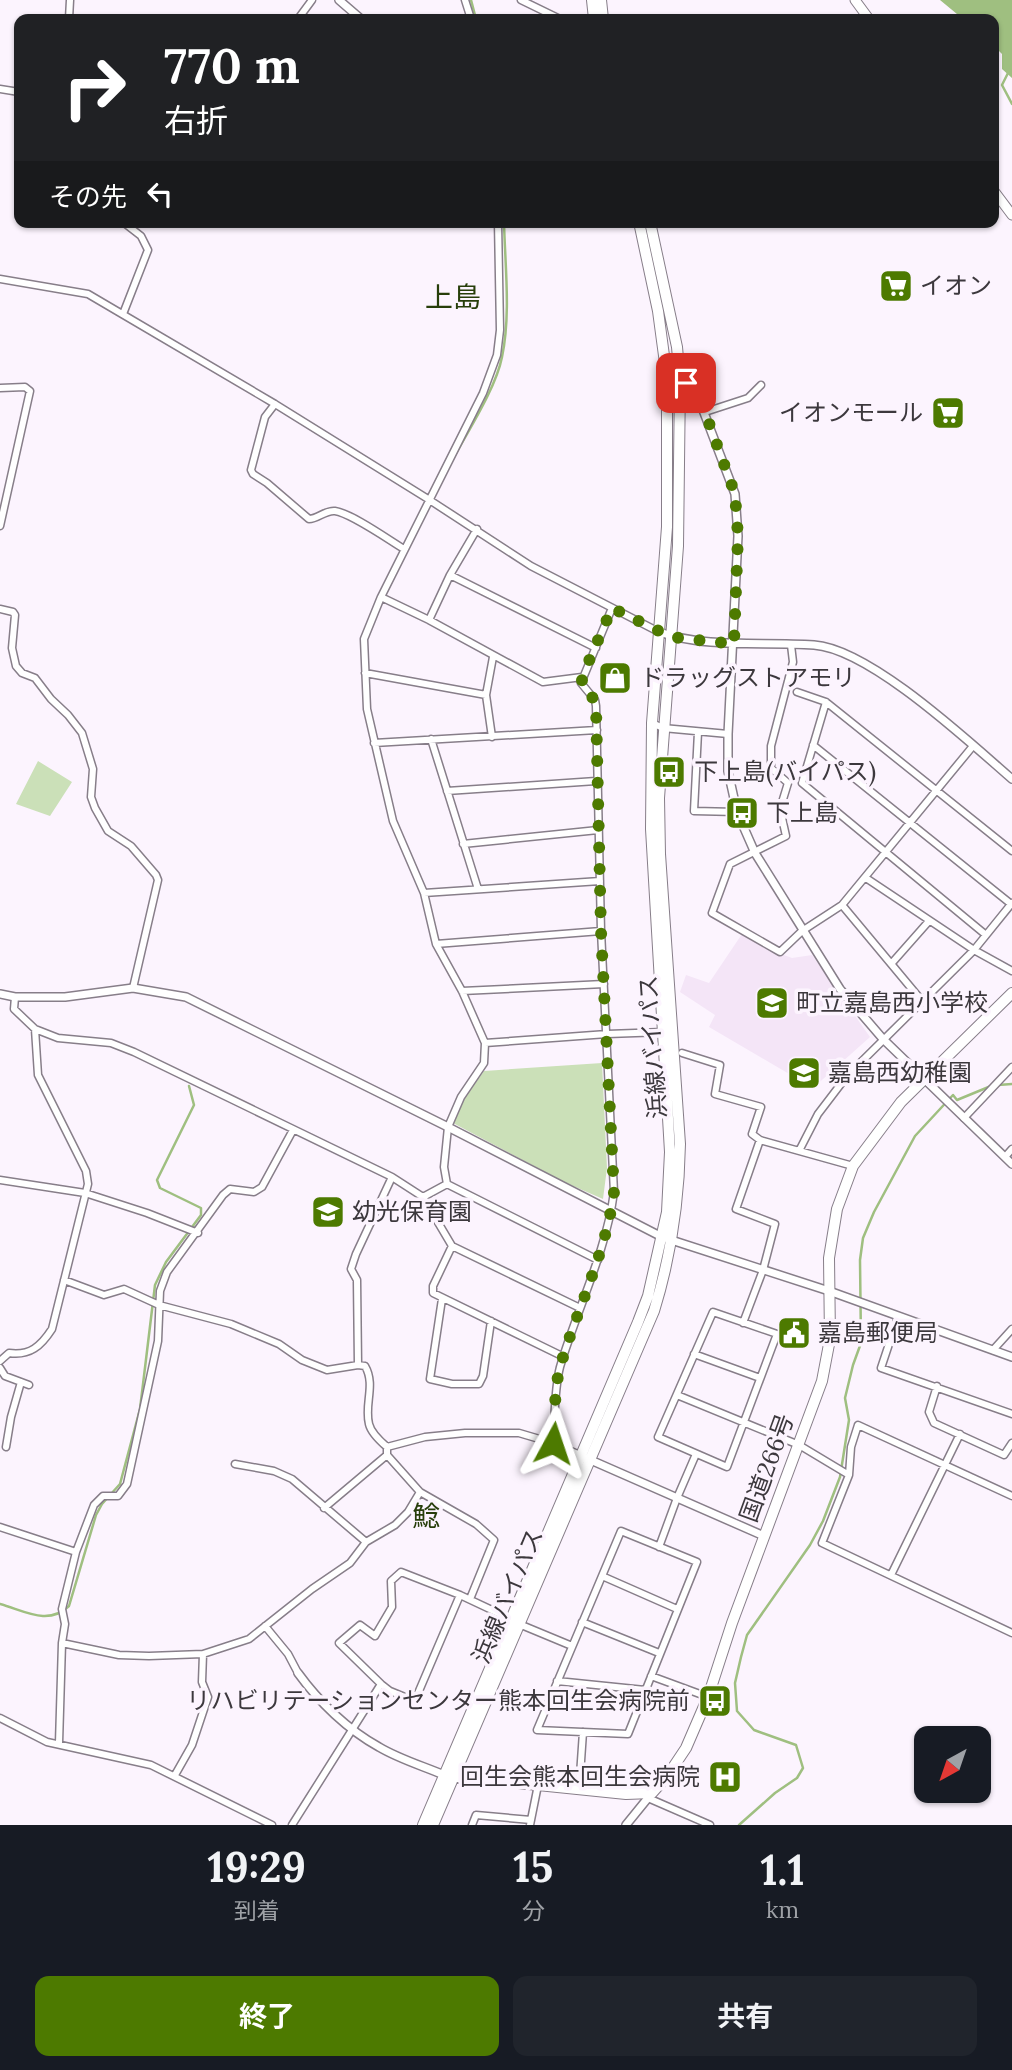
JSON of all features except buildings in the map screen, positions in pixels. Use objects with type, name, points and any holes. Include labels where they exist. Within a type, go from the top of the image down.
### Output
[{"type":"highway","name":"浜線バイパス","points":[[423,1825],[449,1776],[584,1457],[654,1311],[679,1188],[680,1144],[652,856],[652,723],[667,527],[667,378],[658,310],[640,228]]},
{"type":"highway","name":"浜線バイパス","points":[[651,228],[677,347],[680,381],[678,546],[659,798],[668,1032]]},
{"type":"highway","name":"国道266号","points":[[650,1796],[686,1748],[708,1697],[732,1623],[826,1365],[830,1339],[829,1258],[837,1209],[853,1166],[901,1102],[1012,993]]},
{"type":"highway","name":"浜線バイパス","points":[[433,1825],[449,1776]]},
{"type":"highway","points":[[449,1776],[650,1796]]},
{"type":"main road","points":[[999,198],[1012,215]]},
{"type":"street","points":[[302,14],[313,0]]},
{"type":"street","points":[[340,0],[355,14]]},
{"type":"street","points":[[521,0],[550,14]]},
{"type":"street","points":[[123,314],[148,250],[141,236],[131,228]]},
{"type":"street","points":[[447,1184],[444,1167],[448,1127],[461,1097],[484,1063],[485,1044],[462,991],[436,944],[424,893],[393,821],[367,709],[364,639],[428,499],[483,393],[497,355],[500,330],[498,228]]},
{"type":"street","points":[[0,279],[88,293],[275,404],[477,529],[531,566],[659,632],[671,637],[734,644],[822,646],[841,651],[870,665],[1012,779]]},
{"type":"street","points":[[667,378],[695,389],[735,494],[738,536],[728,771],[737,812],[755,853],[840,989],[883,1039],[1012,1164]]},
{"type":"street","points":[[705,412],[748,398],[761,385]]},
{"type":"street","points":[[0,387],[24,387],[30,391],[0,526]]},
{"type":"street","points":[[275,404],[265,417],[251,470],[253,474],[309,519],[336,511],[404,549]]},
{"type":"street","points":[[429,620],[450,575],[477,529]]},
{"type":"street","points":[[450,575],[596,648]]},
{"type":"street","points":[[381,597],[543,682],[582,677]]},
{"type":"street","points":[[553,1443],[559,1370],[598,1260],[614,1192],[601,931],[597,730],[595,700],[582,687],[582,677],[612,608]]},
{"type":"street","points":[[0,609],[15,615],[12,649],[16,666],[22,673],[35,678],[82,733],[93,769],[91,797],[108,831],[131,846],[158,880],[133,988]]},
{"type":"street","points":[[791,645],[793,662],[771,747],[771,768],[788,783],[780,809],[786,836],[730,864],[712,913],[780,952],[802,930],[842,905],[973,746]]},
{"type":"street","points":[[492,737],[486,695],[493,657]]},
{"type":"street","points":[[365,673],[486,695]]},
{"type":"street","points":[[797,692],[826,702],[1012,852]]},
{"type":"street","points":[[826,702],[802,783],[986,935]]},
{"type":"street","points":[[652,723],[663,728],[728,734]]},
{"type":"street","points":[[374,743],[597,730]]},
{"type":"street","points":[[698,732],[694,811],[737,812]]},
{"type":"street","points":[[430,739],[478,890]]},
{"type":"street","points":[[800,1149],[818,1114],[847,1076],[974,950],[1012,904],[813,745]]},
{"type":"street","points":[[447,791],[596,780]]},
{"type":"street","points":[[463,844],[598,830]]},
{"type":"street","points":[[866,878],[974,950],[1012,971]]},
{"type":"street","points":[[424,893],[600,881]]},
{"type":"street","points":[[842,905],[922,1001]]},
{"type":"street","points":[[891,964],[929,921]]},
{"type":"street","points":[[436,944],[601,931]]},
{"type":"street","points":[[462,991],[604,984]]},
{"type":"street","points":[[0,994],[15,997],[65,997],[133,988],[186,998],[667,1239],[829,1291],[1012,1357]]},
{"type":"street","points":[[15,997],[14,1009],[35,1029],[58,1038],[111,1043],[134,1052],[392,1177],[422,1197],[452,1246],[580,1308]]},
{"type":"street","points":[[0,1361],[9,1353],[22,1355],[29,1352],[46,1339],[52,1329],[88,1184],[86,1171],[38,1075],[35,1029]]},
{"type":"street","points":[[485,1044],[668,1032]]},
{"type":"street","points":[[682,1053],[720,1065],[715,1094],[761,1107],[752,1134],[760,1140],[800,1149],[853,1166]]},
{"type":"street","points":[[964,1118],[1010,1071]]},
{"type":"street","points":[[59,1743],[65,1624],[62,1609],[76,1552],[94,1505],[103,1496],[118,1496],[127,1484],[157,1351],[160,1290],[167,1272],[198,1233],[223,1195],[230,1189],[254,1192],[262,1187],[293,1130]]},
{"type":"street","points":[[743,1323],[775,1224],[736,1209],[760,1140]]},
{"type":"street","points":[[1005,1157],[1012,1149]]},
{"type":"street","points":[[358,1365],[357,1280],[351,1269],[392,1177]]},
{"type":"street","points":[[0,1180],[85,1193],[148,1213],[198,1233]]},
{"type":"street","points":[[422,1197],[447,1184]]},
{"type":"street","points":[[447,1184],[598,1260]]},
{"type":"street","points":[[452,1246],[433,1286],[433,1293],[564,1357]]},
{"type":"street","points":[[64,1280],[104,1295],[124,1289],[159,1305],[231,1324],[279,1344],[302,1360],[327,1370],[365,1366],[370,1375],[369,1425],[387,1451],[420,1492],[476,1524],[494,1540],[470,1600]]},
{"type":"street","points":[[442,1298],[430,1379],[452,1384],[479,1384],[483,1376],[491,1321]]},
{"type":"street","points":[[713,1312],[743,1323],[777,1334],[727,1467],[658,1437],[713,1312]]},
{"type":"street","points":[[898,1317],[881,1368],[1012,1414]]},
{"type":"street","points":[[993,1350],[1012,1329]]},
{"type":"street","points":[[694,1354],[760,1378]]},
{"type":"street","points":[[0,1368],[5,1376],[29,1385]]},
{"type":"street","points":[[6,1447],[10,1417],[21,1382]]},
{"type":"street","points":[[937,1386],[929,1412],[934,1423],[1004,1455],[1012,1443]]},
{"type":"street","points":[[677,1395],[799,1445],[849,1475]]},
{"type":"street","points":[[1012,1496],[858,1424],[850,1447],[849,1475],[822,1543],[1012,1633]]},
{"type":"street","points":[[324,1508],[387,1451],[425,1437],[465,1433],[519,1433],[553,1443],[764,1536]]},
{"type":"street","points":[[891,1575],[960,1434]]},
{"type":"street","points":[[659,1547],[696,1454]]},
{"type":"street","points":[[235,1464],[274,1471],[292,1479],[366,1542]]},
{"type":"street","points":[[62,1643],[119,1655],[203,1654],[249,1639],[350,1563],[366,1542],[395,1525],[408,1512],[420,1492]]},
{"type":"street","points":[[0,1527],[76,1552]]},
{"type":"street","points":[[621,1531],[696,1562],[628,1734],[537,1730],[602,1576],[621,1531]]},
{"type":"street","points":[[460,1595],[416,1698],[412,1700],[380,1684],[339,1643],[360,1625],[375,1636],[392,1607],[391,1581],[401,1572],[460,1595],[572,1646]]},
{"type":"street","points":[[602,1576],[677,1609]]},
{"type":"street","points":[[582,1622],[659,1653]]},
{"type":"street","points":[[265,1626],[316,1695],[352,1730],[379,1748],[449,1776]]},
{"type":"street","points":[[175,1775],[192,1745],[208,1697],[202,1682],[203,1654]]},
{"type":"street","points":[[651,1676],[708,1697]]},
{"type":"street","points":[[557,1681],[645,1690]]},
{"type":"street","points":[[292,1825],[380,1684]]},
{"type":"street","points":[[0,1718],[39,1739],[151,1765],[272,1825]]},
{"type":"street","points":[[579,1790],[583,1732]]},
{"type":"street","points":[[472,1825],[476,1815],[531,1823],[538,1785]]},
{"type":"street","points":[[626,1825],[650,1796],[710,1825]]},
{"type":"shaded area","points":[[940,0],[1012,0],[1012,78],[1002,69],[999,14],[957,14]]},
{"type":"shaded area","points":[[38,761],[72,782],[50,816],[16,804]]},
{"type":"shaded area","name":"町立嘉島西小学校","points":[[742,934],[768,949],[792,958],[812,955],[870,1037],[813,1088],[709,1027],[715,1015],[680,992],[686,975],[709,983]]},
{"type":"shaded area","points":[[602,1063],[607,1168],[603,1199],[564,1182],[453,1123],[464,1099],[484,1071]]},
{"type":"waterway","points":[[471,0],[475,14]]},
{"type":"waterway","points":[[1012,65],[1002,85],[1012,104]]},
{"type":"waterway","points":[[453,459],[488,396],[502,357],[507,307],[504,228]]},
{"type":"waterway","points":[[998,1085],[1012,1084]]},
{"type":"waterway","points":[[0,1604],[45,1616],[61,1612],[69,1606],[96,1515],[120,1484],[140,1409],[155,1285],[166,1262],[201,1215],[201,1208],[160,1188],[157,1180],[194,1105],[189,1086]]},
{"type":"waterway","points":[[739,1825],[775,1793],[797,1778],[803,1768],[796,1745],[754,1730],[737,1711],[735,1683],[747,1635],[810,1545],[823,1521],[840,1477],[849,1420],[845,1398],[861,1343],[860,1260],[863,1238],[915,1136],[953,1095],[957,1100],[991,1086]]},
{"type":"place","name":"イオン","points":[[896,286]]},
{"type":"place","name":"イオンモール","points":[[948,413]]},
{"type":"place","name":"ドラッグストアモリ","points":[[615,678]]},
{"type":"place","name":"下上島(バイパス)","points":[[669,772]]},
{"type":"place","name":"下上島","points":[[742,813]]},
{"type":"place","name":"町立嘉島西小学校","points":[[772,1003]]},
{"type":"place","name":"嘉島西幼稚園","points":[[804,1073]]},
{"type":"place","name":"幼光保育園","points":[[328,1212]]},
{"type":"place","name":"嘉島郵便局","points":[[794,1333]]},
{"type":"place","name":"リハビリテーションセンター熊本回生会病院前","points":[[715,1701]]},
{"type":"place","name":"回生会熊本回生会病院","points":[[725,1777]]},
{"type":"district","name":"上島","points":[[453,297]]},
{"type":"district","name":"鯰","points":[[426,1516]]},
{"type":"route","points":[[553,1443],[559,1370],[598,1260],[614,1192],[601,931],[596,706],[595,700],[582,687],[582,677],[612,608],[671,637],[734,644],[738,536],[735,494],[698,393],[686,383]]}]
